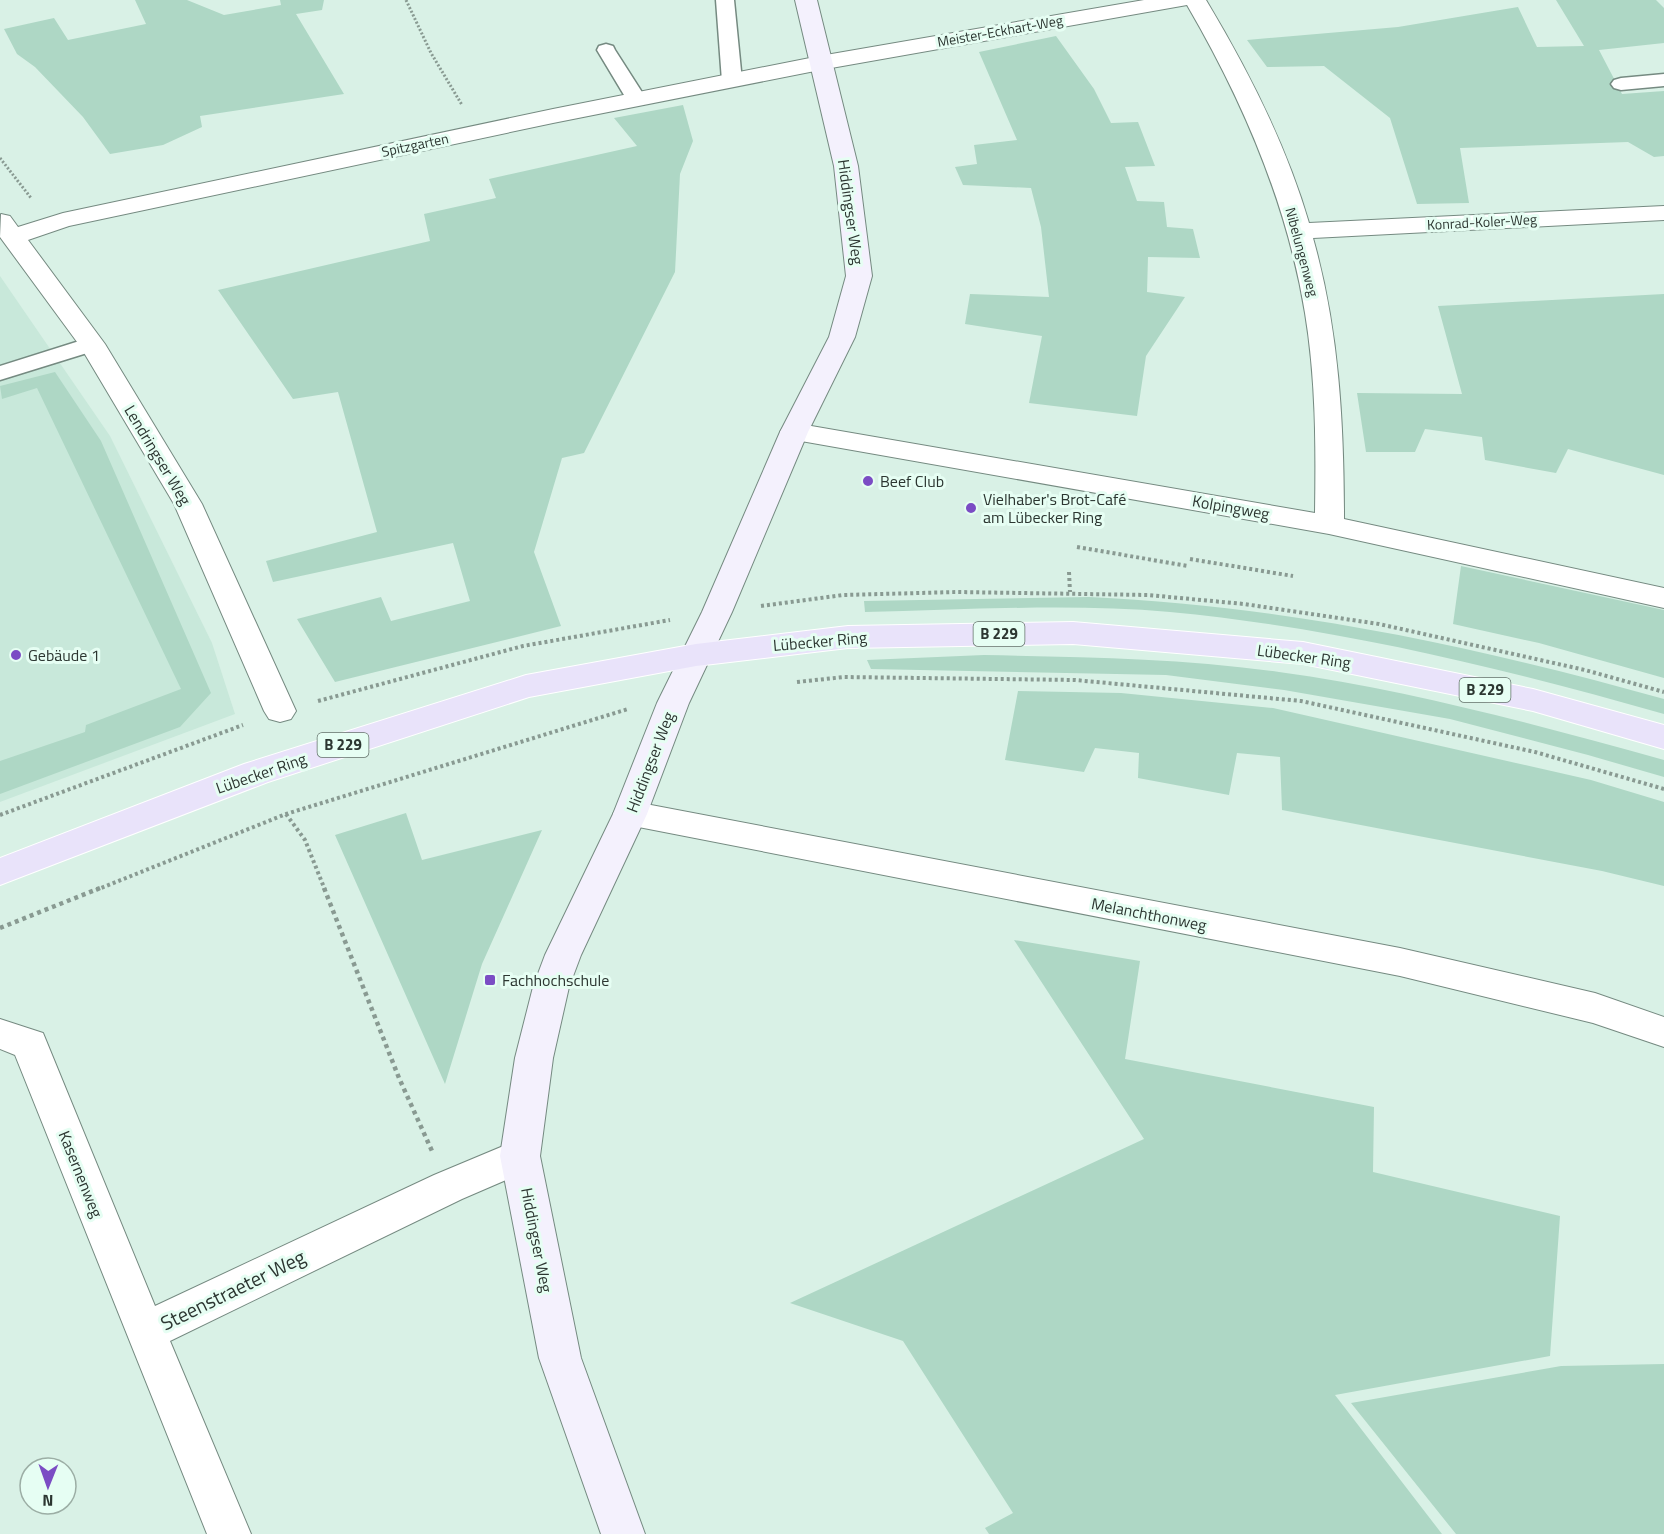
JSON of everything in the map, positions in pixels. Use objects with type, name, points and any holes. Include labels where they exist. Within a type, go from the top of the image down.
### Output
[{"type":"main road","name":"Hiddingser Weg","points":[[623,1534],[560,1358],[520,1156],[534,1058],[551,987],[563,955],[630,814],[678,694],[717,612],[794,432],[842,337],[859,276],[846,166],[806,0]]},
{"type":"main road","name":"Lübecker Ring","points":[[0,872],[256,773],[526,686],[696,655],[848,637],[1084,634],[1303,653],[1533,700],[1664,737]]},
{"type":"street","name":"Meister-Eckhart-Weg","points":[[820,63],[1180,0]]},
{"type":"street","name":"Nibelungenweg","points":[[1195,0],[1248,92],[1273,152],[1299,231],[1315,296],[1324,359],[1331,441],[1329,525]]},
{"type":"street","name":"Spitzgarten","points":[[7,228],[63,220],[478,132],[820,63]]},
{"type":"street","name":"Konrad-Koler-Weg","points":[[1299,231],[1664,213]]},
{"type":"street","name":"Lendringser Weg","points":[[7,228],[92,344],[188,504],[280,711]]},
{"type":"street","name":"Kolpingweg","points":[[794,432],[1329,525],[1664,598]]},
{"type":"street","name":"Melanchthonweg","points":[[630,814],[1400,962],[1595,1008],[1664,1032]]},
{"type":"street","name":"Kasernenweg","points":[[0,1034],[30,1044],[145,1332]]},
{"type":"street","name":"Steenstraeter Weg","points":[[229,1534],[145,1332],[448,1187],[520,1156]]},
{"type":"lane","points":[[725,0],[732,81]]},
{"type":"lane","points":[[606,50],[637,100]]},
{"type":"lane","points":[[1621,84],[1664,80]]},
{"type":"lane","points":[[0,374],[92,344]]},
{"type":"path","points":[[406,0],[431,53],[478,132]]},
{"type":"path","points":[[0,158],[35,204],[63,220]]},
{"type":"path","points":[[1077,547],[1188,566]]},
{"type":"path","points":[[1190,559],[1293,576]]},
{"type":"path","points":[[1069,572],[1070,592]]},
{"type":"path","points":[[0,815],[280,711],[523,646],[717,612]]},
{"type":"path","points":[[796,682],[844,677],[1075,680],[1302,701],[1534,752],[1664,789]]},
{"type":"path","points":[[0,928],[286,814],[678,694]]},
{"type":"path","points":[[286,814],[305,840],[399,1078],[448,1187]]},
{"type":"shaded area","points":[[135,0],[187,0],[224,15],[281,5],[280,0],[324,0],[322,10],[296,14],[344,94],[200,116],[202,127],[163,145],[110,154],[83,117],[35,67],[17,54],[4,29],[54,18],[68,40],[146,24]]},
{"type":"shaded area","points":[[1556,0],[1656,0],[1664,8],[1664,43],[1599,50],[1622,94],[1664,91],[1664,156],[1654,157],[1628,142],[1460,148],[1469,203],[1417,204],[1390,118],[1324,66],[1267,67],[1247,40],[1398,27],[1518,7],[1537,47],[1584,46]]},
{"type":"shaded area","points":[[1056,36],[1094,89],[1111,123],[1138,122],[1155,166],[1125,167],[1137,201],[1164,202],[1167,227],[1193,229],[1200,258],[1148,257],[1147,292],[1185,297],[1146,356],[1137,416],[1029,403],[1042,336],[965,324],[970,294],[1049,297],[1041,227],[1031,188],[963,185],[955,167],[977,164],[974,145],[1017,140],[979,52]]},
{"type":"shaded area","points":[[683,105],[693,141],[680,174],[675,272],[584,453],[562,458],[534,552],[561,626],[335,682],[297,619],[381,597],[391,621],[470,601],[453,543],[273,582],[266,561],[377,532],[338,392],[293,399],[218,290],[430,241],[424,214],[496,198],[489,179],[637,146],[614,118]]},
{"type":"shaded area","points":[[0,276],[110,436],[212,643],[235,714],[0,802]]},
{"type":"shaded area","points":[[1664,294],[1664,475],[1568,449],[1556,473],[1485,460],[1482,437],[1425,429],[1415,452],[1366,452],[1357,393],[1462,394],[1438,306]]},
{"type":"shaded area","points":[[55,372],[101,441],[211,693],[180,727],[0,794],[0,761],[85,732],[86,725],[181,689],[37,388],[2,399],[0,386]]},
{"type":"shaded area","points":[[1461,566],[1664,610],[1664,678],[1539,643],[1453,624]]},
{"type":"shaded area","points":[[1089,597],[1235,609],[1307,619],[1451,646],[1664,699],[1664,714],[1542,681],[1419,652],[1295,628],[1233,619],[1170,612],[1094,608],[865,612],[864,601]]},
{"type":"shaded area","points":[[984,655],[1168,661],[1242,667],[1377,688],[1569,734],[1664,760],[1664,777],[1450,719],[1284,690],[1166,675],[871,669],[867,660]]},
{"type":"shaded area","points":[[1018,691],[1121,693],[1273,708],[1591,780],[1664,802],[1664,886],[1602,871],[1282,810],[1280,757],[1237,753],[1229,795],[1138,778],[1139,753],[1095,748],[1084,772],[1005,760]]},
{"type":"shaded area","points":[[406,813],[422,860],[542,830],[482,964],[445,1084],[335,835]]},
{"type":"shaded area","points":[[1014,940],[1140,961],[1125,1059],[1374,1107],[1373,1172],[1560,1216],[1550,1356],[1335,1395],[1442,1534],[989,1534],[985,1528],[1013,1513],[903,1341],[790,1303],[1144,1139]]},
{"type":"shaded area","points":[[1664,1364],[1664,1534],[1456,1534],[1351,1403],[1561,1366]]},
{"type":"place","name":"Beef Club","points":[[868,481]]},
{"type":"place","name":"Vielhaber's Brot-Café am Lübecker Ring","points":[[971,508]]},
{"type":"place","name":"Gebäude 1","points":[[16,655]]},
{"type":"place","name":"Fachhochschule","points":[[490,980]]}]
